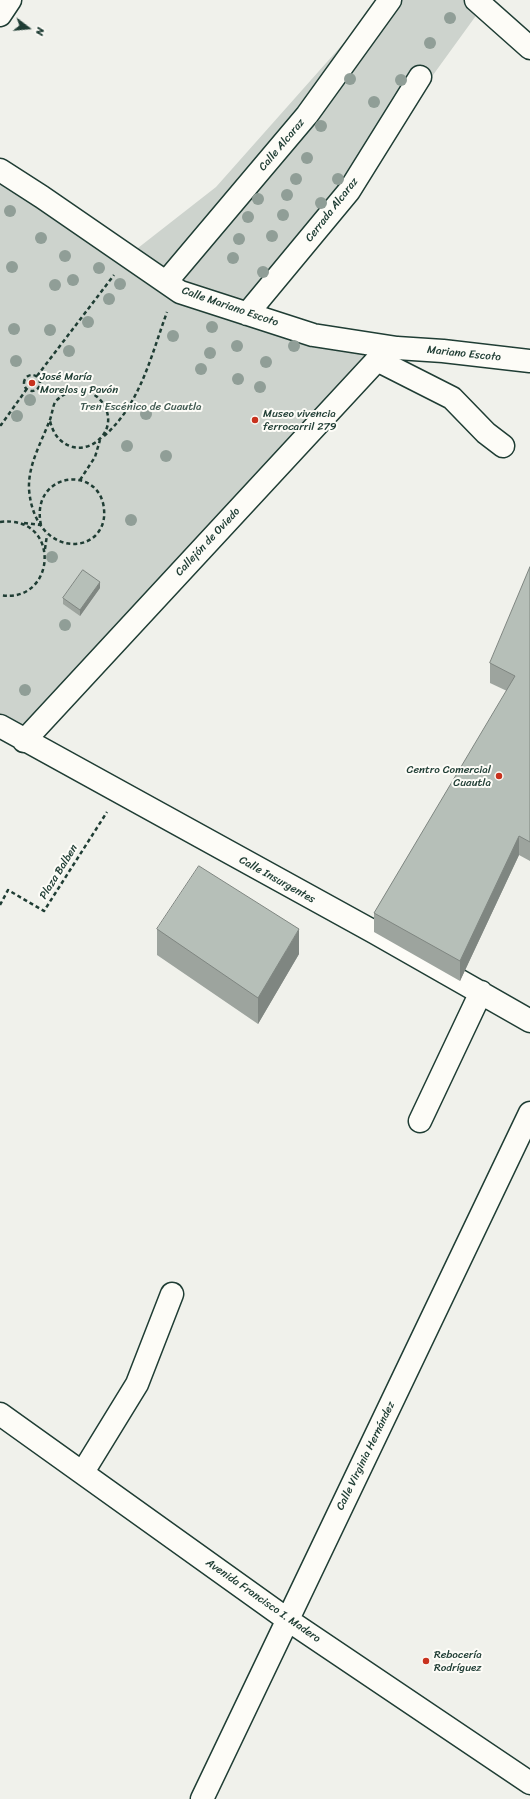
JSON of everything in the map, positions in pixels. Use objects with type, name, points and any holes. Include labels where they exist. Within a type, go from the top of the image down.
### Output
[{"type":"street","points":[[0,15],[10,0]]},
{"type":"street","name":"Calle Alcaraz","points":[[166,282],[307,115],[390,0]]},
{"type":"street","points":[[476,0],[530,48]]},
{"type":"street","name":"Cerrada Alcaraz","points":[[247,314],[349,191],[420,77]]},
{"type":"street","name":"Calle Mariano Escoto","points":[[0,170],[42,197],[180,292],[313,335],[397,348]]},
{"type":"street","name":"Callejón de Oviedo","points":[[24,740],[377,360],[397,348]]},
{"type":"street","name":"Mariano Escoto","points":[[397,348],[443,351],[530,361]]},
{"type":"street","points":[[377,360],[452,398],[486,433],[503,446]]},
{"type":"street","name":"Calle Insurgentes","points":[[0,726],[481,992],[530,1021]]},
{"type":"street","points":[[420,1121],[481,992]]},
{"type":"street","name":"Calle Virginia Hernández","points":[[202,1799],[530,1113]]},
{"type":"street","points":[[84,1472],[137,1384],[172,1294]]},
{"type":"street","name":"Avenida Francisco I. Madero","points":[[0,1414],[84,1472],[288,1620],[530,1783]]},
{"type":"path","points":[[26,390],[33,392],[36,390],[39,386],[37,376],[128,256]]},
{"type":"path","points":[[80,480],[95,457],[100,439],[106,431],[108,412],[98,396],[90,391],[80,390],[70,391],[62,395],[55,402],[51,411],[50,421],[52,430],[65,444],[74,447],[83,448],[92,445],[100,439],[114,428],[131,404],[154,353],[169,307],[166,282]]},
{"type":"path","points":[[26,390],[24,382],[26,378],[29,375],[37,376]]},
{"type":"path","points":[[0,425],[26,390]]},
{"type":"path","points":[[41,525],[39,515],[40,505],[44,495],[50,487],[69,479],[80,480],[89,484],[98,492],[103,502],[104,513],[102,524],[96,534],[87,541],[77,545],[66,544],[55,540],[47,534],[41,525],[32,509],[29,487],[33,464],[40,441],[50,421]]},
{"type":"path","points":[[0,522],[10,520],[41,525]]},
{"type":"path","points":[[22,523],[33,530],[41,539],[45,551]]},
{"type":"path","points":[[0,595],[14,596],[25,592],[35,585],[42,575],[45,563],[47,534]]},
{"type":"path","name":"Plaza Balben","points":[[0,904],[8,890],[44,911],[119,793]]},
{"type":"green space","name":"Tren Escénico de Cuautla","points":[[382,0],[476,0],[483,6],[349,191],[247,314],[397,348],[24,741],[0,726],[0,170],[129,255],[216,187]]},
{"type":"building","name":"Centro Comercial Cuautla","points":[[530,567],[530,842],[519,836],[460,961],[374,913],[515,676],[490,663]]},
{"type":"building","points":[[83,570],[100,582],[80,610],[63,598]]},
{"type":"building","points":[[199,866],[299,929],[258,998],[157,929]]},
{"type":"place","name":"José María Morelos y Pavón","points":[[32,383]]},
{"type":"place","name":"Museo vivencia ferrocarril 279","points":[[255,420]]},
{"type":"place","name":"Centro Comercial Cuautla","points":[[499,776]]},
{"type":"place","name":"Rebocería Rodríguez","points":[[426,1661]]}]
